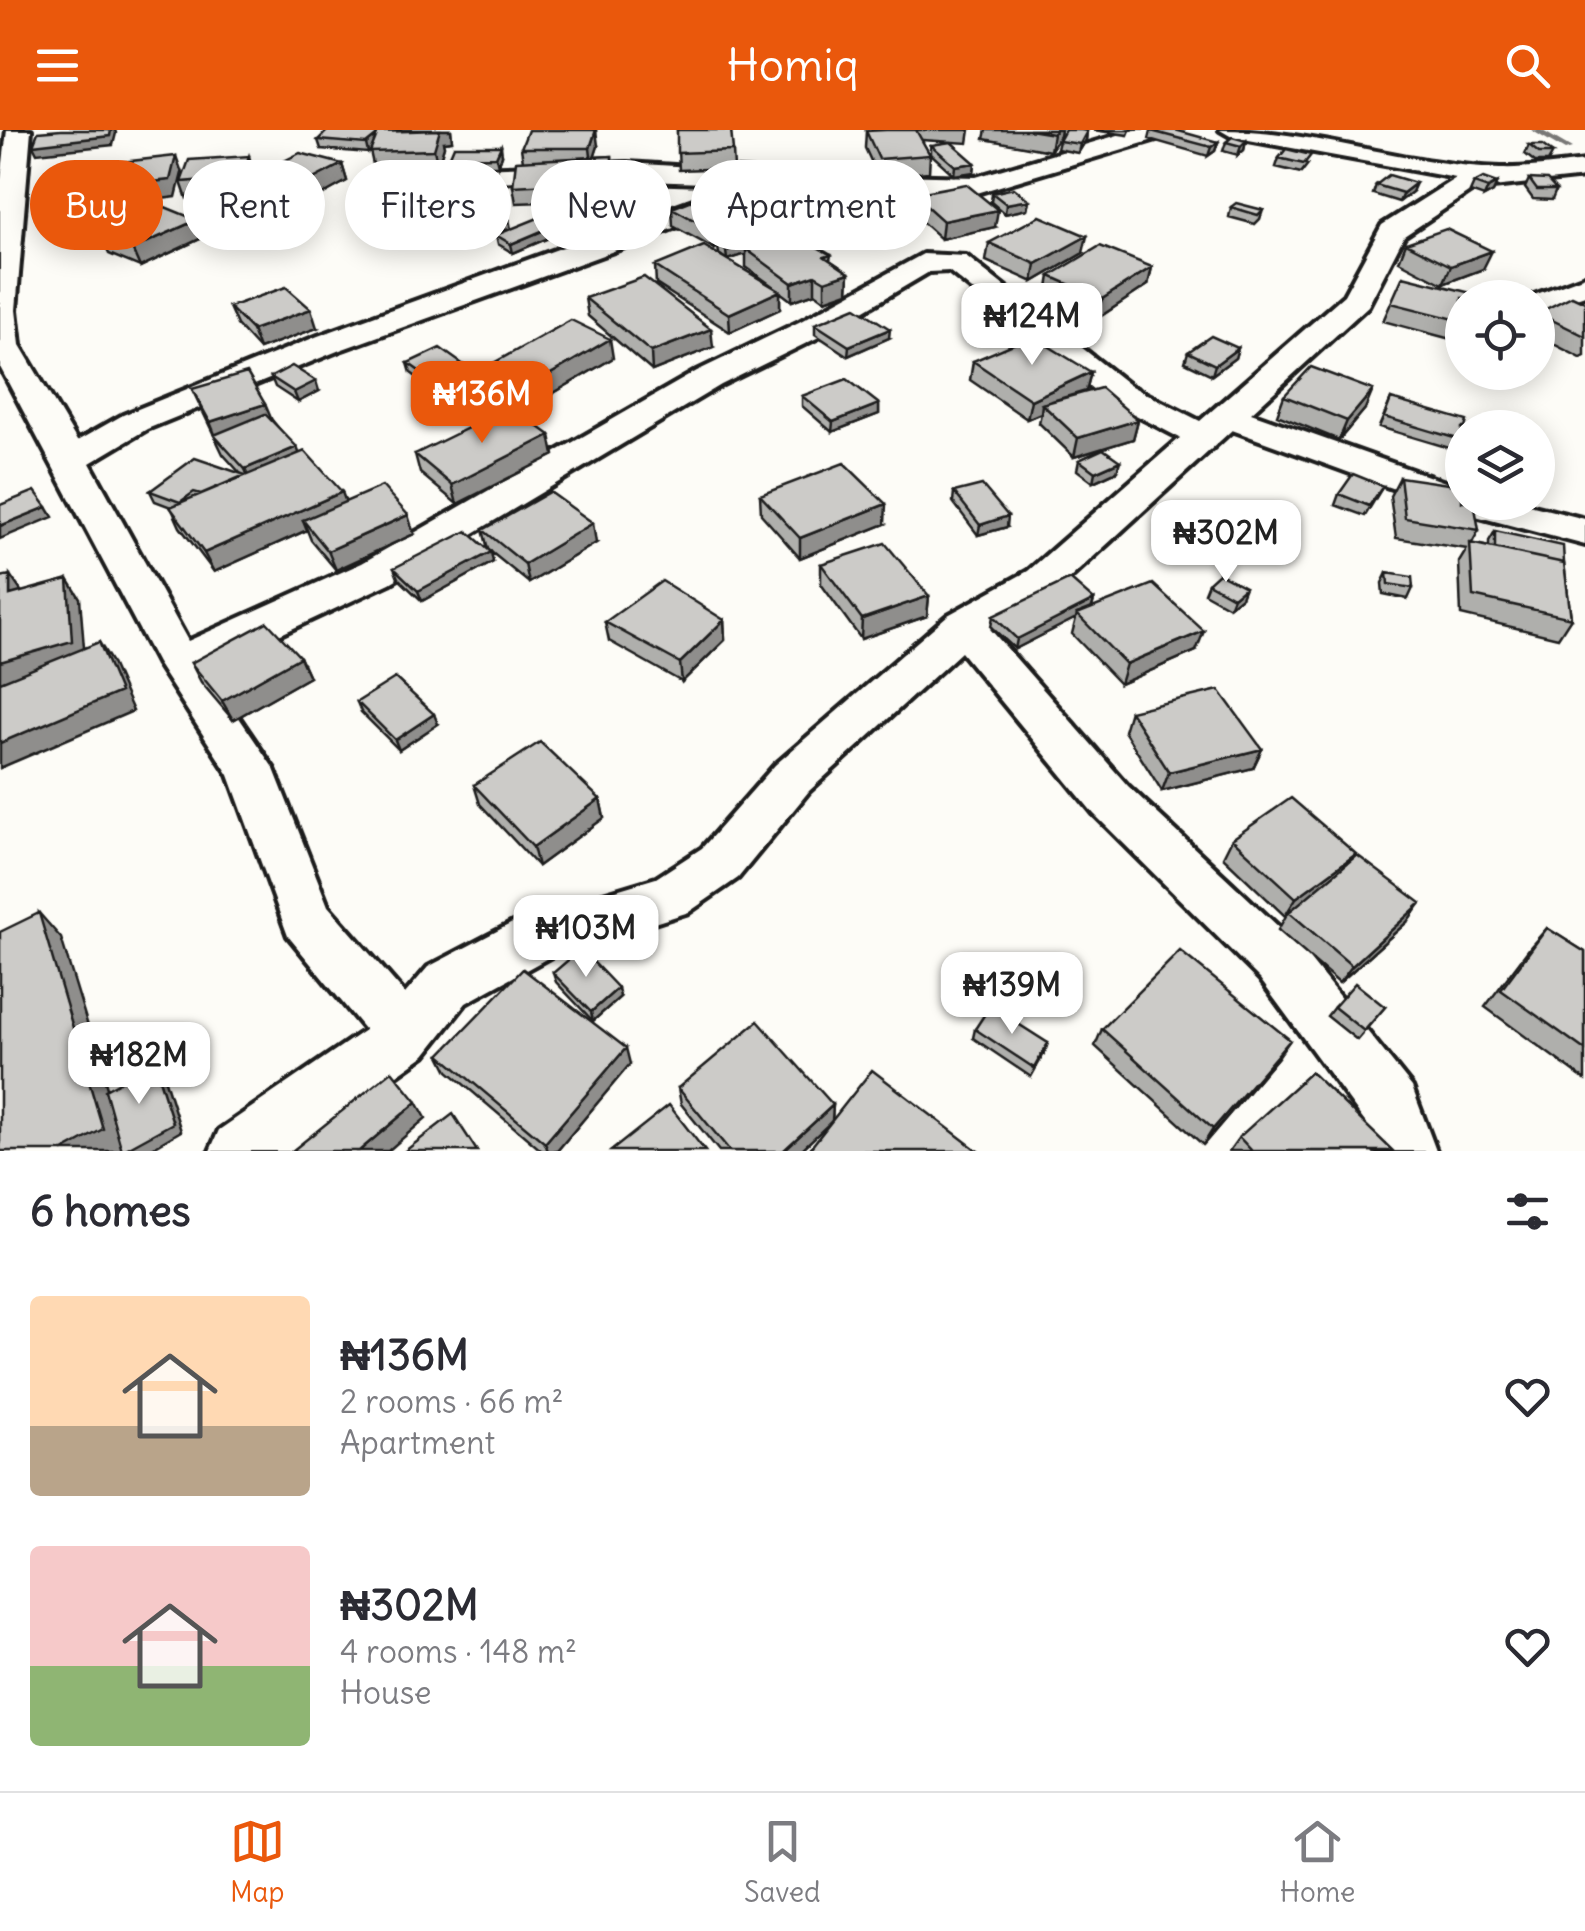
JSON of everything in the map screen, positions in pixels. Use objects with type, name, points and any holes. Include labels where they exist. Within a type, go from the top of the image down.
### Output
[{"type":"street","points":[[19,130],[6,171],[2,346],[70,460],[180,663],[250,769],[307,920],[405,1036]]},
{"type":"street","points":[[931,183],[977,184],[1161,130]]},
{"type":"street","points":[[1232,130],[1412,165],[1501,176]]},
{"type":"street","points":[[240,1151],[405,1036],[447,986],[539,936],[671,896],[720,863],[792,778],[963,626],[1042,581],[1357,300],[1392,231],[1466,183],[1585,169]]},
{"type":"street","points":[[511,172],[691,173]]},
{"type":"street","points":[[70,460],[136,422],[294,358],[691,211]]},
{"type":"street","points":[[180,663],[376,573],[709,378],[810,330],[923,262],[956,262],[1116,392],[1445,496]]},
{"type":"street","points":[[1555,296],[1585,285]]},
{"type":"street","points":[[1537,520],[1585,532]]},
{"type":"street","points":[[963,626],[1111,800],[1279,962],[1391,1108],[1406,1151]]},
{"type":"building","points":[[111,130],[110,136],[33,145],[38,132]]},
{"type":"building","points":[[328,130],[382,131],[366,144],[318,140]]},
{"type":"building","points":[[440,130],[434,150],[370,152],[378,132]]},
{"type":"building","points":[[528,130],[596,130],[590,148],[521,148]]},
{"type":"building","points":[[677,130],[731,130],[733,151],[677,153]]},
{"type":"building","points":[[916,130],[930,155],[879,159],[866,131]]},
{"type":"building","points":[[1065,130],[1087,131],[1080,144],[1059,141]]},
{"type":"building","points":[[1175,130],[1218,142],[1211,147],[1151,131]]},
{"type":"building","points":[[1232,137],[1246,141],[1241,146],[1226,142]]},
{"type":"building","points":[[951,142],[975,163],[955,166],[931,145]]},
{"type":"building","points":[[1529,145],[1542,145],[1553,153],[1539,153]]},
{"type":"building","points":[[454,146],[501,146],[496,157],[449,158]]},
{"type":"building","points":[[1286,149],[1311,155],[1304,164],[1279,158]]},
{"type":"building","points":[[300,153],[342,164],[325,173],[325,160],[286,160]]},
{"type":"building","points":[[176,156],[170,180],[163,181],[163,160],[140,160]]},
{"type":"building","points":[[249,156],[248,160],[189,160]]},
{"type":"building","points":[[612,156],[612,160],[535,160]]},
{"type":"building","points":[[531,160],[531,185],[513,186],[516,161]]},
{"type":"building","points":[[1389,175],[1416,183],[1403,193],[1376,185]]},
{"type":"building","points":[[1483,178],[1497,183],[1488,188],[1474,183]]},
{"type":"building","points":[[1529,179],[1547,180],[1556,190],[1537,190]]},
{"type":"building","points":[[966,184],[998,210],[943,221],[931,210],[931,191]]},
{"type":"building","points":[[1014,188],[1029,200],[1006,204],[992,193]]},
{"type":"building","points":[[691,201],[691,218],[672,208]]},
{"type":"building","points":[[1236,203],[1263,210],[1258,215],[1231,207]]},
{"type":"building","points":[[163,208],[183,214],[183,226],[163,235]]},
{"type":"building","points":[[1040,216],[1087,236],[1036,264],[989,243]]},
{"type":"building","points":[[531,221],[531,236],[511,244],[511,229]]},
{"type":"building","points":[[1446,229],[1492,251],[1451,266],[1406,243]]},
{"type":"building","points":[[1100,246],[1152,267],[1102,299],[1050,276]]},
{"type":"building","points":[[694,250],[711,250],[780,291],[729,314],[655,266]]},
{"type":"building","points":[[747,250],[822,250],[831,255],[825,257],[849,273],[825,281],[815,275],[792,283]]},
{"type":"building","points":[[1403,276],[1445,286],[1445,317],[1391,303]]},
{"type":"building","points":[[644,277],[711,329],[651,352],[585,298]]},
{"type":"building","points":[[286,287],[311,309],[252,330],[229,307]]},
{"type":"building","points":[[1572,296],[1585,302],[1585,336],[1555,321],[1555,304]]},
{"type":"building","points":[[856,307],[890,329],[849,346],[815,324]]},
{"type":"building","points":[[571,320],[610,339],[520,392],[481,370]]},
{"type":"building","points":[[1032,336],[1091,372],[1031,400],[973,361]]},
{"type":"building","points":[[1211,336],[1238,348],[1215,365],[1188,352]]},
{"type":"building","points":[[440,348],[475,373],[443,388],[408,363]]},
{"type":"building","points":[[292,366],[316,381],[294,392],[271,377]]},
{"type":"building","points":[[1311,367],[1373,390],[1347,421],[1284,396]]},
{"type":"building","points":[[247,373],[265,404],[210,422],[192,389]]},
{"type":"building","points":[[847,379],[879,404],[833,422],[802,396]]},
{"type":"building","points":[[1101,388],[1138,420],[1078,438],[1042,404]]},
{"type":"building","points":[[1391,399],[1445,415],[1445,435],[1384,417]]},
{"type":"building","points":[[511,407],[550,435],[452,485],[415,454]]},
{"type":"building","points":[[265,414],[297,447],[245,469],[214,435]]},
{"type":"building","points":[[1103,449],[1120,461],[1095,472],[1079,460]]},
{"type":"building","points":[[305,451],[342,492],[204,553],[170,507]]},
{"type":"building","points":[[195,458],[245,475],[201,494],[194,492],[180,502],[150,491]]},
{"type":"building","points":[[844,463],[886,504],[800,538],[760,495]]},
{"type":"building","points":[[1353,474],[1383,486],[1369,506],[1339,494]]},
{"type":"building","points":[[1400,477],[1445,484],[1445,520],[1477,520],[1479,530],[1405,518]]},
{"type":"building","points":[[982,485],[1008,516],[980,525],[954,492]]},
{"type":"building","points":[[382,486],[408,515],[328,551],[303,520]]},
{"type":"building","points":[[35,491],[47,507],[0,526],[0,505]]},
{"type":"building","points":[[550,492],[593,523],[525,564],[483,530]]},
{"type":"building","points":[[467,531],[491,552],[418,591],[394,568]]},
{"type":"building","points":[[1495,531],[1563,546],[1564,563],[1495,548]]},
{"type":"building","points":[[885,543],[929,596],[862,619],[821,564]]},
{"type":"building","points":[[1470,543],[1564,563],[1571,618],[1473,596]]},
{"type":"building","points":[[1219,573],[1245,587],[1233,597],[1208,583]]},
{"type":"building","points":[[1387,573],[1412,577],[1413,588],[1388,584]]},
{"type":"building","points":[[10,575],[10,595],[68,579],[72,641],[0,662],[0,577]]},
{"type":"building","points":[[1070,579],[1094,600],[1017,639],[993,616]]},
{"type":"building","points":[[662,581],[724,620],[680,663],[605,622]]},
{"type":"building","points":[[1153,584],[1204,631],[1126,664],[1077,614]]},
{"type":"building","points":[[267,622],[300,657],[222,701],[191,663]]},
{"type":"building","points":[[99,642],[120,692],[0,743],[0,682]]},
{"type":"building","points":[[395,678],[434,714],[395,740],[357,702]]},
{"type":"building","points":[[1219,690],[1262,749],[1169,772],[1130,711]]},
{"type":"building","points":[[540,742],[600,799],[533,847],[474,785]]},
{"type":"building","points":[[1291,798],[1356,854],[1296,898],[1232,839]]},
{"type":"building","points":[[1357,855],[1421,903],[1352,966],[1289,912]]},
{"type":"building","points":[[39,913],[103,1129],[63,1151],[0,1151],[0,932]]},
{"type":"building","points":[[1547,928],[1585,952],[1585,1050],[1501,990]]},
{"type":"building","points":[[581,949],[618,988],[591,1012],[553,973]]},
{"type":"building","points":[[1180,951],[1290,1040],[1213,1129],[1102,1029]]},
{"type":"building","points":[[523,969],[626,1048],[545,1143],[440,1055]]},
{"type":"building","points":[[1355,983],[1385,1007],[1364,1031],[1334,1007]]},
{"type":"building","points":[[990,1006],[1048,1043],[1034,1068],[975,1029]]},
{"type":"building","points":[[758,1021],[833,1105],[783,1151],[730,1151],[678,1088]]},
{"type":"building","points":[[154,1063],[173,1123],[122,1151],[105,1090]]},
{"type":"building","points":[[872,1070],[978,1151],[808,1151]]},
{"type":"building","points":[[392,1071],[417,1102],[359,1151],[292,1151]]},
{"type":"building","points":[[1311,1072],[1393,1151],[1252,1151],[1239,1137]]},
{"type":"building","points":[[669,1105],[705,1151],[611,1151]]},
{"type":"building","points":[[453,1114],[477,1151],[405,1151]]},
{"type":"waterway","points":[[1535,130],[1568,148]]}]
